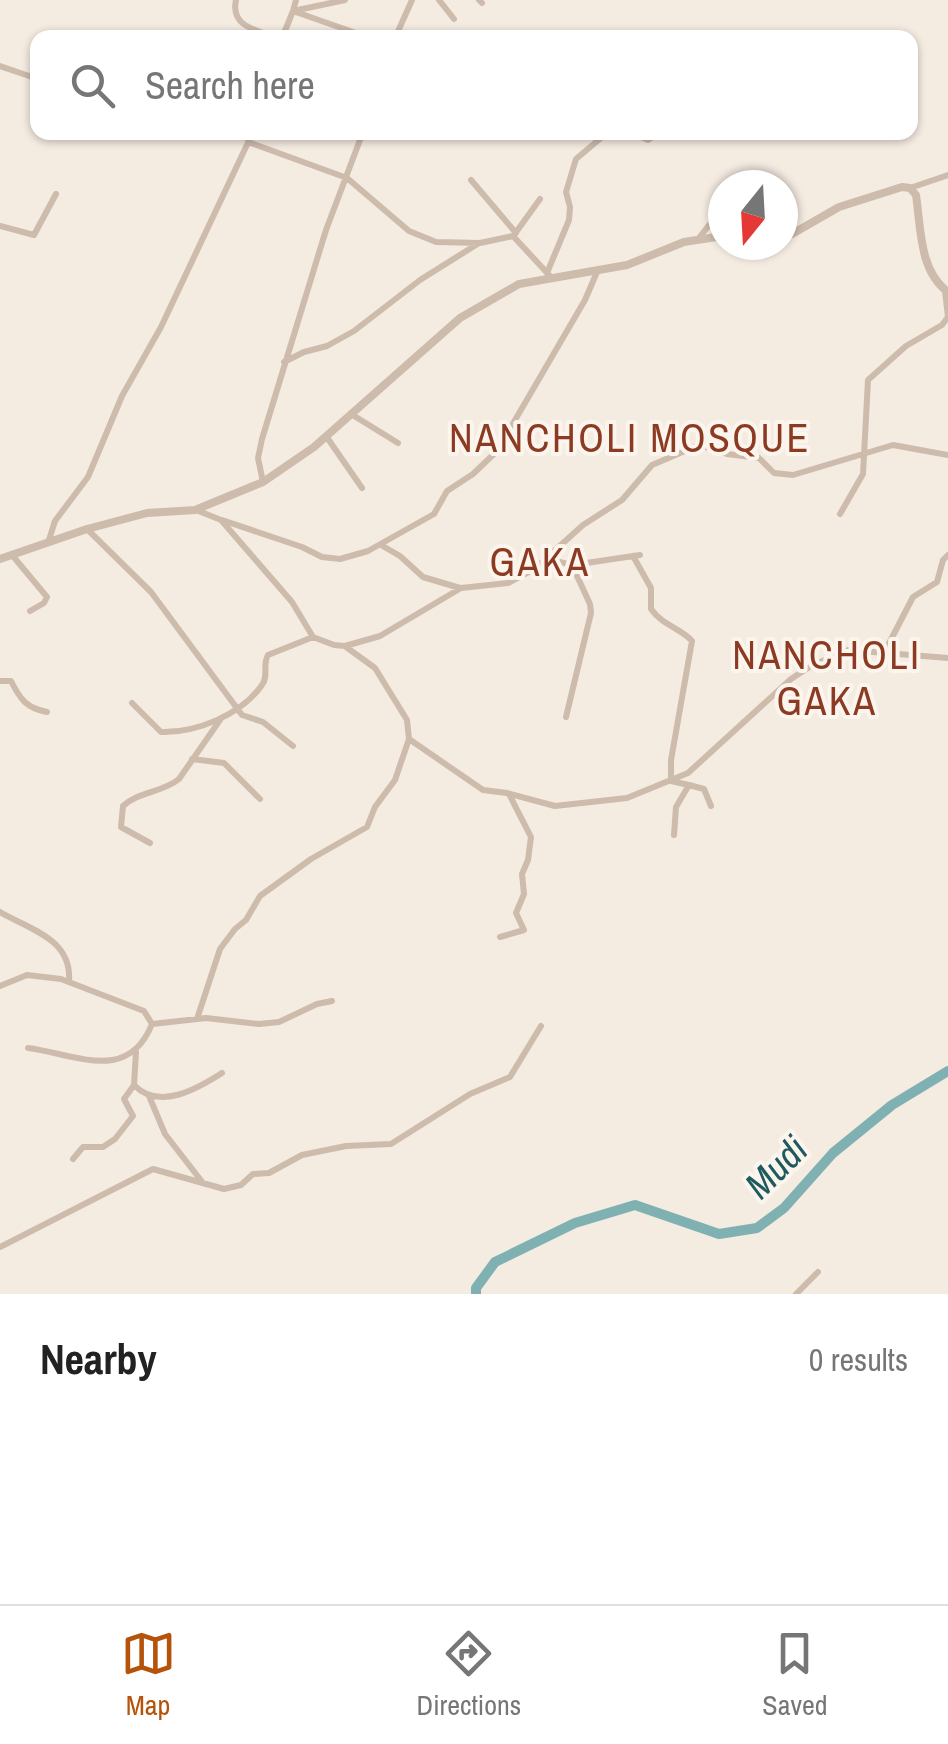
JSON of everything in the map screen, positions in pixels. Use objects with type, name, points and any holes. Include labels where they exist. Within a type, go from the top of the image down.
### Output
[{"type":"street","points":[[236,0],[235,15],[240,22],[260,30]]},
{"type":"street","points":[[283,30],[296,0]]},
{"type":"street","points":[[292,11],[345,0]]},
{"type":"street","points":[[399,30],[412,0]]},
{"type":"street","points":[[439,0],[454,19]]},
{"type":"street","points":[[292,11],[347,30]]},
{"type":"street","points":[[0,66],[30,76]]},
{"type":"street","points":[[264,482],[258,458],[262,439],[326,230],[360,140]]},
{"type":"street","points":[[549,275],[569,220],[566,192],[576,159],[599,140]]},
{"type":"street","points":[[48,543],[56,521],[88,477],[122,396],[161,326],[248,142],[347,178],[419,236],[446,244],[514,235],[540,199]]},
{"type":"street","points":[[798,231],[849,203],[948,176]]},
{"type":"street","points":[[471,180],[549,275]]},
{"type":"street","points":[[840,514],[862,477],[868,380],[906,346],[942,325],[948,317],[946,291],[928,267],[916,195],[910,188]]},
{"type":"street","points":[[0,226],[34,235],[56,194]]},
{"type":"street","points":[[699,238],[708,225]]},
{"type":"street","points":[[0,559],[147,513],[195,510],[264,482],[326,436],[460,318],[519,284],[549,275],[597,272],[641,262],[708,237]]},
{"type":"street","points":[[284,362],[328,346],[354,331],[420,280],[480,242]]},
{"type":"street","points":[[195,510],[331,560],[354,557],[381,545],[434,514],[447,491],[497,451],[564,338],[597,272]]},
{"type":"street","points":[[350,414],[398,443]]},
{"type":"street","points":[[326,436],[362,488]]},
{"type":"street","points":[[381,545],[423,577],[461,588],[508,583],[526,576],[583,525],[622,500],[652,465],[695,446],[759,458],[774,473],[793,475],[898,444],[948,454]]},
{"type":"street","points":[[221,520],[292,602],[313,637]]},
{"type":"street","points":[[87,529],[151,592],[242,715],[263,722],[293,746]]},
{"type":"street","points":[[12,555],[47,597],[44,604],[30,611]]},
{"type":"street","points":[[541,564],[556,560],[572,565],[598,564],[636,555],[651,588],[650,609],[664,624],[692,641],[671,760],[671,781]]},
{"type":"street","points":[[884,653],[914,597],[936,583],[942,560],[948,555]]},
{"type":"street","points":[[566,717],[591,613],[572,565]]},
{"type":"street","points":[[345,646],[388,632],[461,588]]},
{"type":"street","points":[[132,702],[160,732],[220,719],[264,681],[265,658],[313,637],[345,646],[368,662],[407,720],[409,740],[394,780],[368,826],[268,889],[220,949],[197,1019]]},
{"type":"street","points":[[409,740],[470,784],[510,796],[563,806],[633,797],[688,773],[800,671],[848,650],[948,658]]},
{"type":"street","points":[[0,680],[11,681],[30,708],[47,712]]},
{"type":"street","points":[[150,844],[121,826],[123,806],[135,797],[172,785],[220,719]]},
{"type":"street","points":[[192,758],[224,763],[260,799]]},
{"type":"street","points":[[671,781],[704,789],[711,806]]},
{"type":"street","points":[[674,835],[676,807],[690,785]]},
{"type":"street","points":[[500,937],[524,930],[516,913],[524,894],[522,874],[530,837],[510,796]]},
{"type":"street","points":[[0,912],[64,950],[69,981]]},
{"type":"street","points":[[0,986],[27,975],[69,981],[149,1014],[152,1024],[136,1051],[134,1085],[124,1099],[133,1116],[103,1148],[83,1147],[73,1159]]},
{"type":"street","points":[[152,1024],[197,1019],[279,1022],[332,1001]]},
{"type":"street","points":[[0,1247],[152,1168],[224,1190],[302,1155],[346,1146],[390,1144],[470,1094],[510,1077],[542,1026]]},
{"type":"street","points":[[28,1048],[57,1051],[94,1062],[118,1060],[136,1051]]},
{"type":"street","points":[[149,1096],[182,1094],[222,1073]]},
{"type":"street","points":[[134,1085],[149,1096],[165,1134],[205,1185]]},
{"type":"street","points":[[796,1294],[818,1272]]},
{"type":"waterway","name":"Mudi","points":[[476,1294],[476,1288],[495,1262],[575,1223],[635,1205],[719,1234],[757,1228],[784,1208],[833,1153],[892,1105],[948,1071]]},
{"type":"district","name":"NANCHOLI MOSQUE","points":[[630,437]]},
{"type":"district","name":"GAKA","points":[[540,561]]},
{"type":"district","name":"NANCHOLI GAKA","points":[[827,677]]}]
